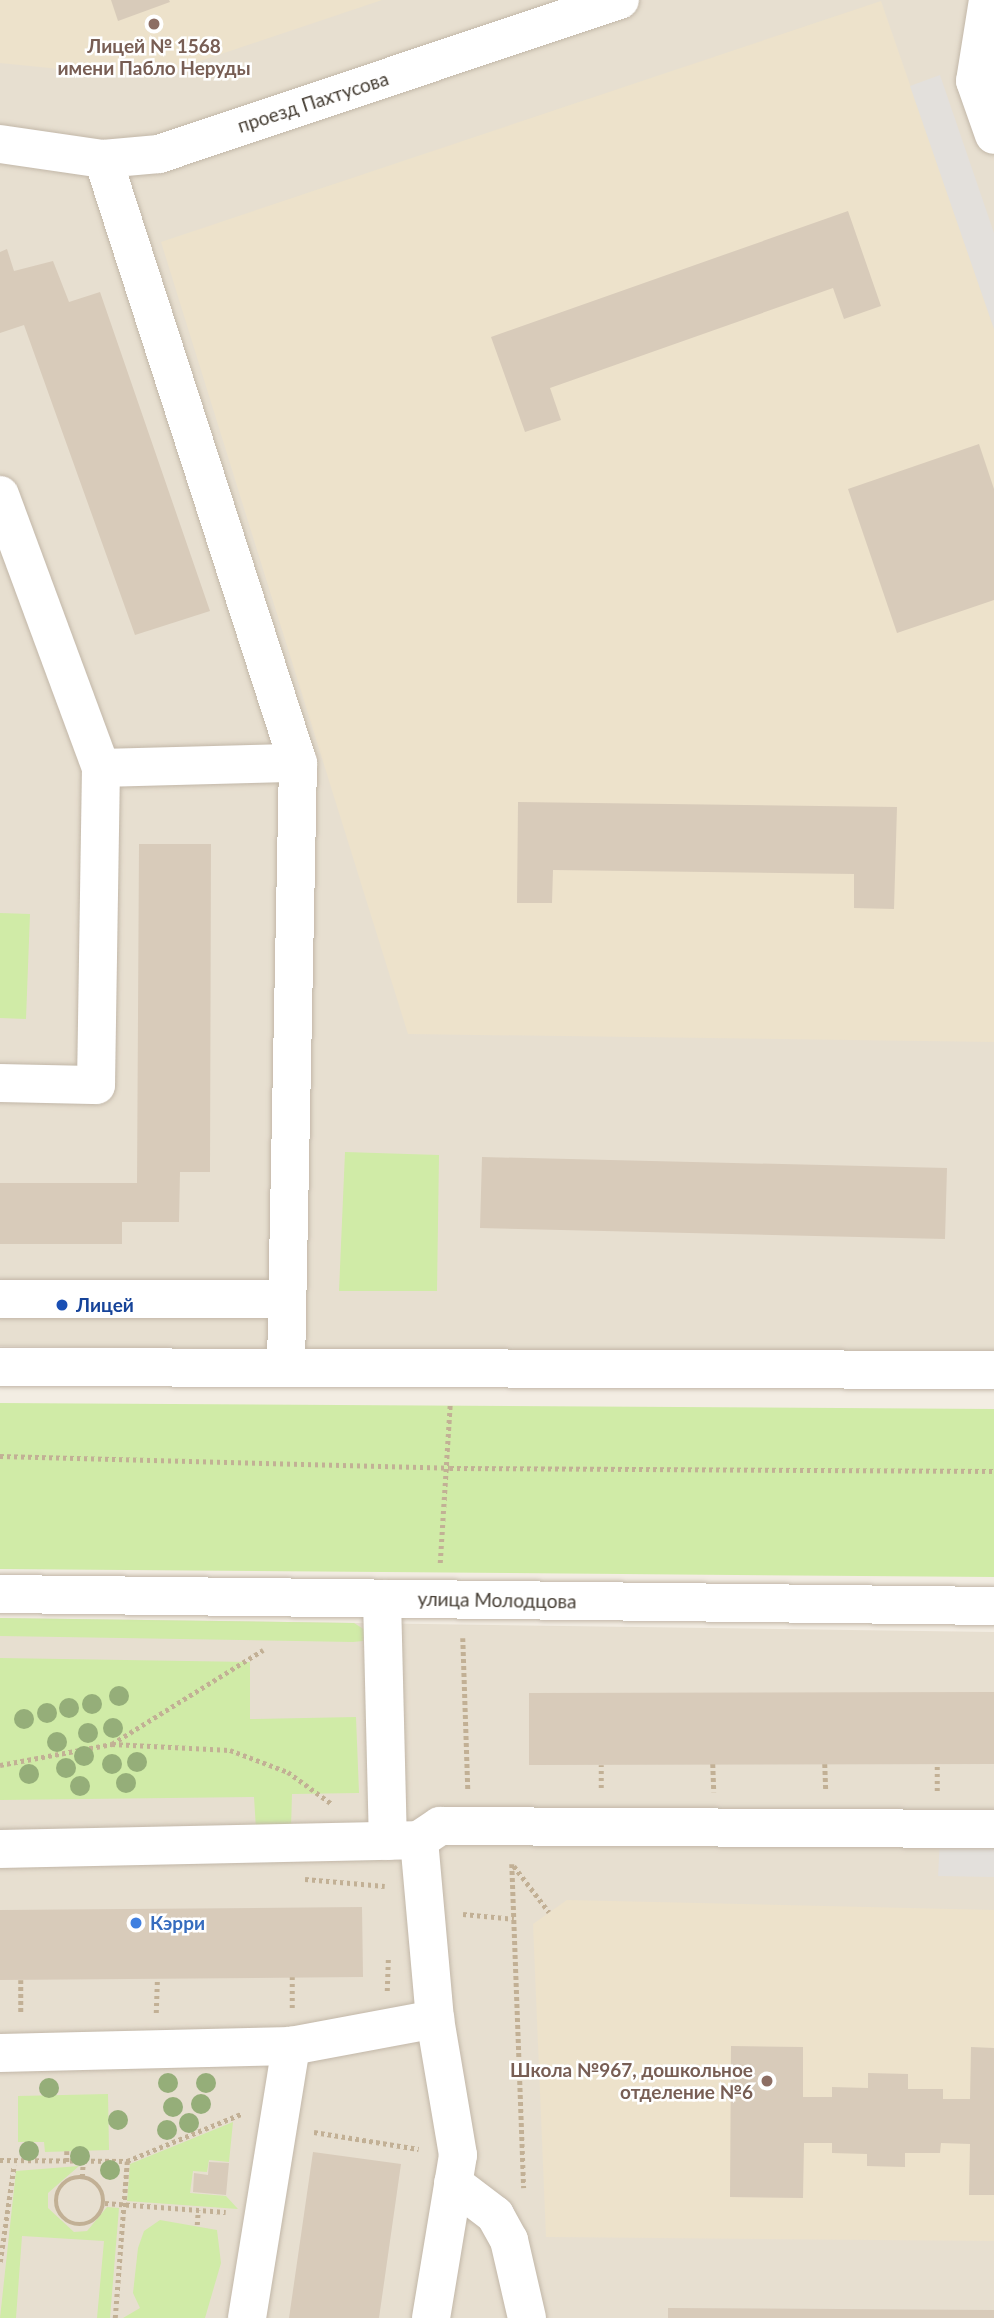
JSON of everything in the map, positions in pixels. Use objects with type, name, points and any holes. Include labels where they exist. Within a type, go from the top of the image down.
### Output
[{"type":"street","name":"проезд Пахтусова","points":[[0,144],[103,159],[159,154],[620,0]]},
{"type":"street","points":[[988,0],[975,80],[994,135]]},
{"type":"street","points":[[103,159],[298,763],[286,1368]]},
{"type":"street","points":[[0,495],[101,768],[96,1085],[0,1083]]},
{"type":"street","points":[[101,768],[298,763]]},
{"type":"street","points":[[0,1299],[286,1299]]},
{"type":"street","points":[[0,1367],[450,1366],[994,1370]]},
{"type":"street","name":"улица Молодцова","points":[[0,1594],[994,1606]]},
{"type":"street","points":[[382,1599],[391,1841],[425,1911],[435,2019],[456,2169],[431,2318]]},
{"type":"street","points":[[0,1849],[391,1841],[440,1826],[469,1826],[511,1845],[994,1829]]},
{"type":"street","points":[[0,2053],[291,2046],[435,2019]]},
{"type":"street","points":[[247,2318],[291,2046]]},
{"type":"street","points":[[456,2169],[495,2215],[509,2240],[527,2318]]},
{"type":"path","points":[[450,1366],[450,1468],[440,1567],[453,1600],[466,1650],[469,1826]]},
{"type":"path","points":[[0,1456],[450,1468],[994,1471]]},
{"type":"path","points":[[112,1744],[263,1650]]},
{"type":"path","points":[[0,1765],[112,1744],[230,1749],[323,1794],[391,1841]]},
{"type":"path","points":[[511,1845],[550,1912]]},
{"type":"path","points":[[509,2240],[524,2215],[511,1845]]},
{"type":"path","points":[[425,1911],[514,1919]]},
{"type":"path","points":[[0,2160],[14,2165],[127,2161],[281,2112],[456,2169]]},
{"type":"path","points":[[67,2151],[67,2164]]},
{"type":"path","points":[[115,2318],[127,2161]]},
{"type":"path","points":[[82,2177],[83,2163]]},
{"type":"path","points":[[0,2262],[14,2165]]},
{"type":"path","points":[[82,2177],[58,2190],[61,2217],[87,2225],[105,2203]]},
{"type":"path","points":[[82,2177],[99,2185],[105,2203]]},
{"type":"path","points":[[105,2203],[264,2216]]},
{"type":"path","points":[[197,2225],[198,2210]]},
{"type":"shaded area","points":[[0,0],[994,0],[994,1359],[0,1346]]},
{"type":"shaded area","name":"Лицей № 1568 имени Пабло Неруды","points":[[0,0],[382,0],[150,78],[0,63]]},
{"type":"shaded area","points":[[881,1],[994,328],[994,1042],[408,1034],[161,242]]},
{"type":"shaded area","points":[[940,75],[994,233],[994,329],[910,86]]},
{"type":"shaded area","points":[[0,1618],[994,1632],[994,2318],[0,2318]]},
{"type":"shaded area","points":[[940,1839],[994,1841],[994,1877],[938,1876]]},
{"type":"shaded area","name":"Школа №967, дошкольное отделение №6","points":[[567,1900],[994,1910],[994,2241],[546,2237],[533,1924]]},
{"type":"green space","points":[[0,913],[30,914],[26,1019],[0,1018]]},
{"type":"green space","points":[[345,1152],[439,1155],[437,1291],[339,1291]]},
{"type":"green space","points":[[0,1403],[994,1409],[994,1577],[0,1569]]},
{"type":"green space","points":[[0,1618],[354,1623],[365,1630],[363,1641],[353,1642],[0,1636]]},
{"type":"green space","points":[[0,1658],[250,1662],[250,1719],[356,1717],[359,1793],[292,1794],[291,1828],[256,1829],[254,1797],[0,1800]]},
{"type":"green space","points":[[108,2094],[109,2150],[45,2152],[44,2142],[18,2142],[18,2096]]},
{"type":"green space","points":[[233,2122],[229,2162],[209,2160],[207,2172],[193,2171],[190,2193],[226,2196],[238,2209],[127,2201],[130,2164]]},
{"type":"green space","points":[[79,2166],[48,2193],[48,2208],[74,2232],[87,2231],[107,2207],[119,2208],[110,2318],[97,2318],[104,2241],[22,2236],[16,2318],[0,2318],[16,2171]]},
{"type":"green space","points":[[160,2220],[217,2230],[221,2263],[205,2318],[123,2318],[140,2308],[133,2293],[138,2248],[144,2231]]},
{"type":"building","points":[[111,0],[169,0],[170,2],[118,21]]},
{"type":"building","points":[[848,211],[881,306],[844,319],[833,288],[550,388],[561,420],[525,432],[491,337]]},
{"type":"building","points":[[7,249],[14,271],[53,261],[69,302],[100,292],[210,611],[135,635],[24,325],[0,333],[0,252]]},
{"type":"building","points":[[979,444],[994,489],[994,600],[897,633],[848,489]]},
{"type":"building","points":[[518,802],[897,807],[894,909],[854,908],[854,874],[553,870],[552,903],[517,903]]},
{"type":"building","points":[[139,844],[211,844],[210,1172],[180,1172],[179,1222],[122,1222],[122,1244],[0,1244],[0,1183],[137,1183]]},
{"type":"building","points":[[482,1157],[947,1168],[945,1239],[480,1228]]},
{"type":"building","points":[[994,1692],[994,1764],[529,1765],[529,1693]]},
{"type":"building","points":[[362,1907],[363,1977],[0,1980],[0,1910]]},
{"type":"building","points":[[731,2046],[803,2047],[803,2097],[832,2097],[832,2087],[868,2088],[868,2073],[908,2074],[908,2089],[943,2089],[943,2099],[970,2099],[971,2047],[994,2048],[994,2195],[969,2195],[970,2144],[941,2143],[940,2153],[905,2153],[905,2167],[867,2166],[867,2154],[832,2153],[832,2143],[804,2143],[803,2198],[730,2197]]},
{"type":"building","points":[[313,2152],[401,2164],[379,2318],[289,2318]]},
{"type":"building","points":[[209,2162],[229,2163],[226,2195],[193,2192],[194,2173],[208,2175]]},
{"type":"building","points":[[668,2308],[994,2310],[994,2318],[668,2318]]},
{"type":"place","name":"Лицей № 1568 имени Пабло Неруды","points":[[154,24]]},
{"type":"place","name":"Лицей","points":[[62,1305]]},
{"type":"place","name":"Кэрри","points":[[136,1923]]},
{"type":"place","name":"Школа №967, дошкольное отделение №6","points":[[767,2081]]}]
